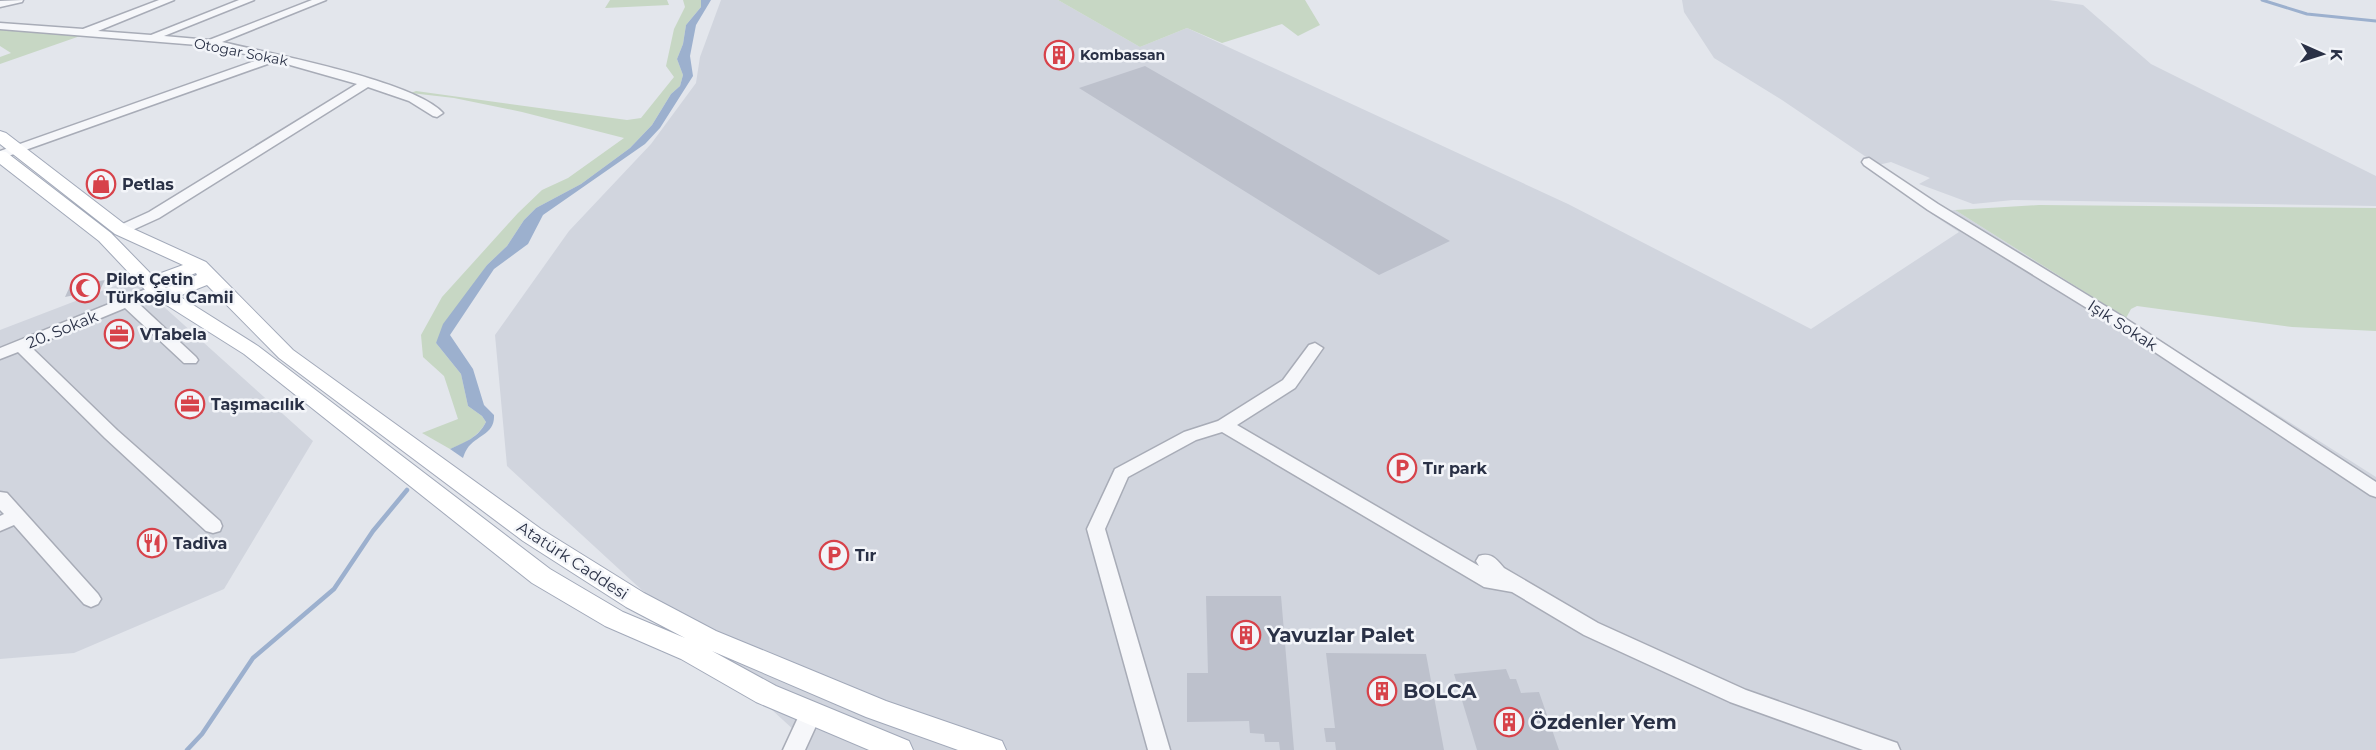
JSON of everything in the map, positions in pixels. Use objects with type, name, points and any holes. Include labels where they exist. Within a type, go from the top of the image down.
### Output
[{"type":"main road","name":"Atatürk Caddesi","points":[[0,136],[121,230],[204,272],[286,354],[429,474],[507,551],[559,587],[614,619],[690,652],[766,694],[810,715],[899,750]]},
{"type":"main road","name":"Atatürk Caddesi","points":[[0,156],[105,237],[157,289],[251,350],[429,474],[635,600],[707,638],[876,709],[992,750]]},
{"type":"main road","points":[[157,289],[204,272]]},
{"type":"street","points":[[0,4],[18,0]]},
{"type":"street","points":[[83,33],[168,0]]},
{"type":"street","points":[[149,38],[249,0]]},
{"type":"street","points":[[210,43],[321,0]]},
{"type":"street","name":"Otogar Sokak","points":[[0,26],[210,43],[366,83],[413,98],[438,113]]},
{"type":"street","points":[[0,156],[275,58]]},
{"type":"street","points":[[121,230],[154,215],[366,83]]},
{"type":"street","name":"Işık Sokak","points":[[1869,162],[1933,207],[2114,318],[2376,491]]},
{"type":"street","name":"20. Sokak","points":[[0,354],[157,289]]},
{"type":"street","points":[[128,302],[190,360]]},
{"type":"street","points":[[21,346],[111,434],[213,526]]},
{"type":"street","points":[[1160,750],[1096,529],[1121,473],[1190,436],[1224,425],[1289,384],[1315,348]]},
{"type":"street","points":[[1224,425],[1491,582],[1519,586]]},
{"type":"street","points":[[0,498],[8,520],[91,598]]},
{"type":"street","points":[[1486,561],[1497,573],[1591,629],[1738,696],[1888,750]]},
{"type":"street","points":[[794,750],[810,715]]},
{"type":"shaded area","points":[[721,0],[1058,0],[1140,47],[1187,28],[1568,204],[1811,329],[1959,232],[1930,213],[1955,210],[2376,477],[2376,750],[791,750],[795,731],[507,466],[495,335],[569,231],[651,144],[696,83],[700,57]]},
{"type":"shaded area","points":[[1682,0],[2049,0],[2083,5],[2151,64],[2376,176],[2376,206],[2013,200],[1973,204],[1919,184],[1930,178],[1891,162],[1878,165],[1782,100],[1714,58],[1684,12]]},
{"type":"shaded area","points":[[133,279],[313,441],[224,589],[74,653],[0,659],[0,330]]},
{"type":"green space","points":[[610,0],[667,0],[669,5],[605,8]]},
{"type":"green space","points":[[683,0],[701,0],[701,7],[686,25],[683,44],[677,59],[683,75],[680,86],[671,94],[652,125],[630,148],[581,184],[536,208],[524,220],[507,246],[487,265],[436,343],[461,374],[468,406],[482,416],[486,422],[471,439],[450,449],[422,433],[458,419],[444,376],[423,357],[421,335],[442,297],[518,213],[542,190],[568,178],[624,138],[522,112],[454,98],[411,93],[416,91],[627,120],[641,118],[674,77],[666,66],[674,29],[685,7]]},
{"type":"green space","points":[[1058,0],[1305,0],[1320,25],[1298,36],[1282,24],[1222,43],[1187,28],[1140,47]]},
{"type":"green space","points":[[0,28],[83,35],[0,64],[0,57],[11,53],[0,46]]},
{"type":"green space","points":[[2039,205],[2376,208],[2376,331],[2292,327],[2137,306],[2131,309],[2126,318],[1955,210]]},
{"type":"water","points":[[701,0],[711,0],[696,25],[690,56],[693,76],[660,128],[645,144],[543,215],[528,244],[494,269],[450,335],[473,369],[484,405],[494,415],[491,427],[471,444],[463,458],[450,449],[475,436],[486,422],[482,416],[468,406],[461,374],[436,343],[443,324],[487,265],[507,246],[524,220],[536,208],[581,184],[630,148],[652,125],[671,94],[680,86],[683,75],[677,59],[683,44],[686,25],[701,7]]},
{"type":"building","points":[[1145,66],[1450,241],[1379,275],[1079,88]]},
{"type":"building","name":"Pilot Çetin Türkoğlu Camii","points":[[105,280],[100,290],[65,297],[70,286]]},
{"type":"building","name":"Yavuzlar Palet","points":[[1206,596],[1281,596],[1294,750],[1280,750],[1279,742],[1265,742],[1264,734],[1250,733],[1249,721],[1187,722],[1187,673],[1208,673]]},
{"type":"building","name":"BOLCA","points":[[1326,653],[1426,654],[1444,750],[1336,750],[1335,742],[1326,742],[1324,728],[1335,728]]},
{"type":"building","name":"Özdenler Yem","points":[[1506,669],[1510,679],[1516,679],[1521,693],[1539,692],[1559,750],[1477,750],[1454,674]]},
{"type":"waterway","points":[[2262,0],[2307,14],[2376,21]]},
{"type":"waterway","points":[[187,750],[202,734],[253,658],[334,589],[373,531],[407,490]]},
{"type":"place","name":"Kombassan","points":[[1059,55]]},
{"type":"place","name":"Petlas","points":[[101,184]]},
{"type":"place","name":"Pilot Çetin Türkoğlu Camii","points":[[85,288]]},
{"type":"place","name":"VTabela","points":[[119,334]]},
{"type":"place","name":"Taşımacılık","points":[[190,404]]},
{"type":"place","name":"Tır park","points":[[1402,468]]},
{"type":"place","name":"Tadiva","points":[[152,543]]},
{"type":"place","name":"Tır","points":[[834,555]]},
{"type":"place","name":"Yavuzlar Palet","points":[[1246,635]]},
{"type":"place","name":"BOLCA","points":[[1382,691]]},
{"type":"place","name":"Özdenler Yem","points":[[1509,722]]}]
